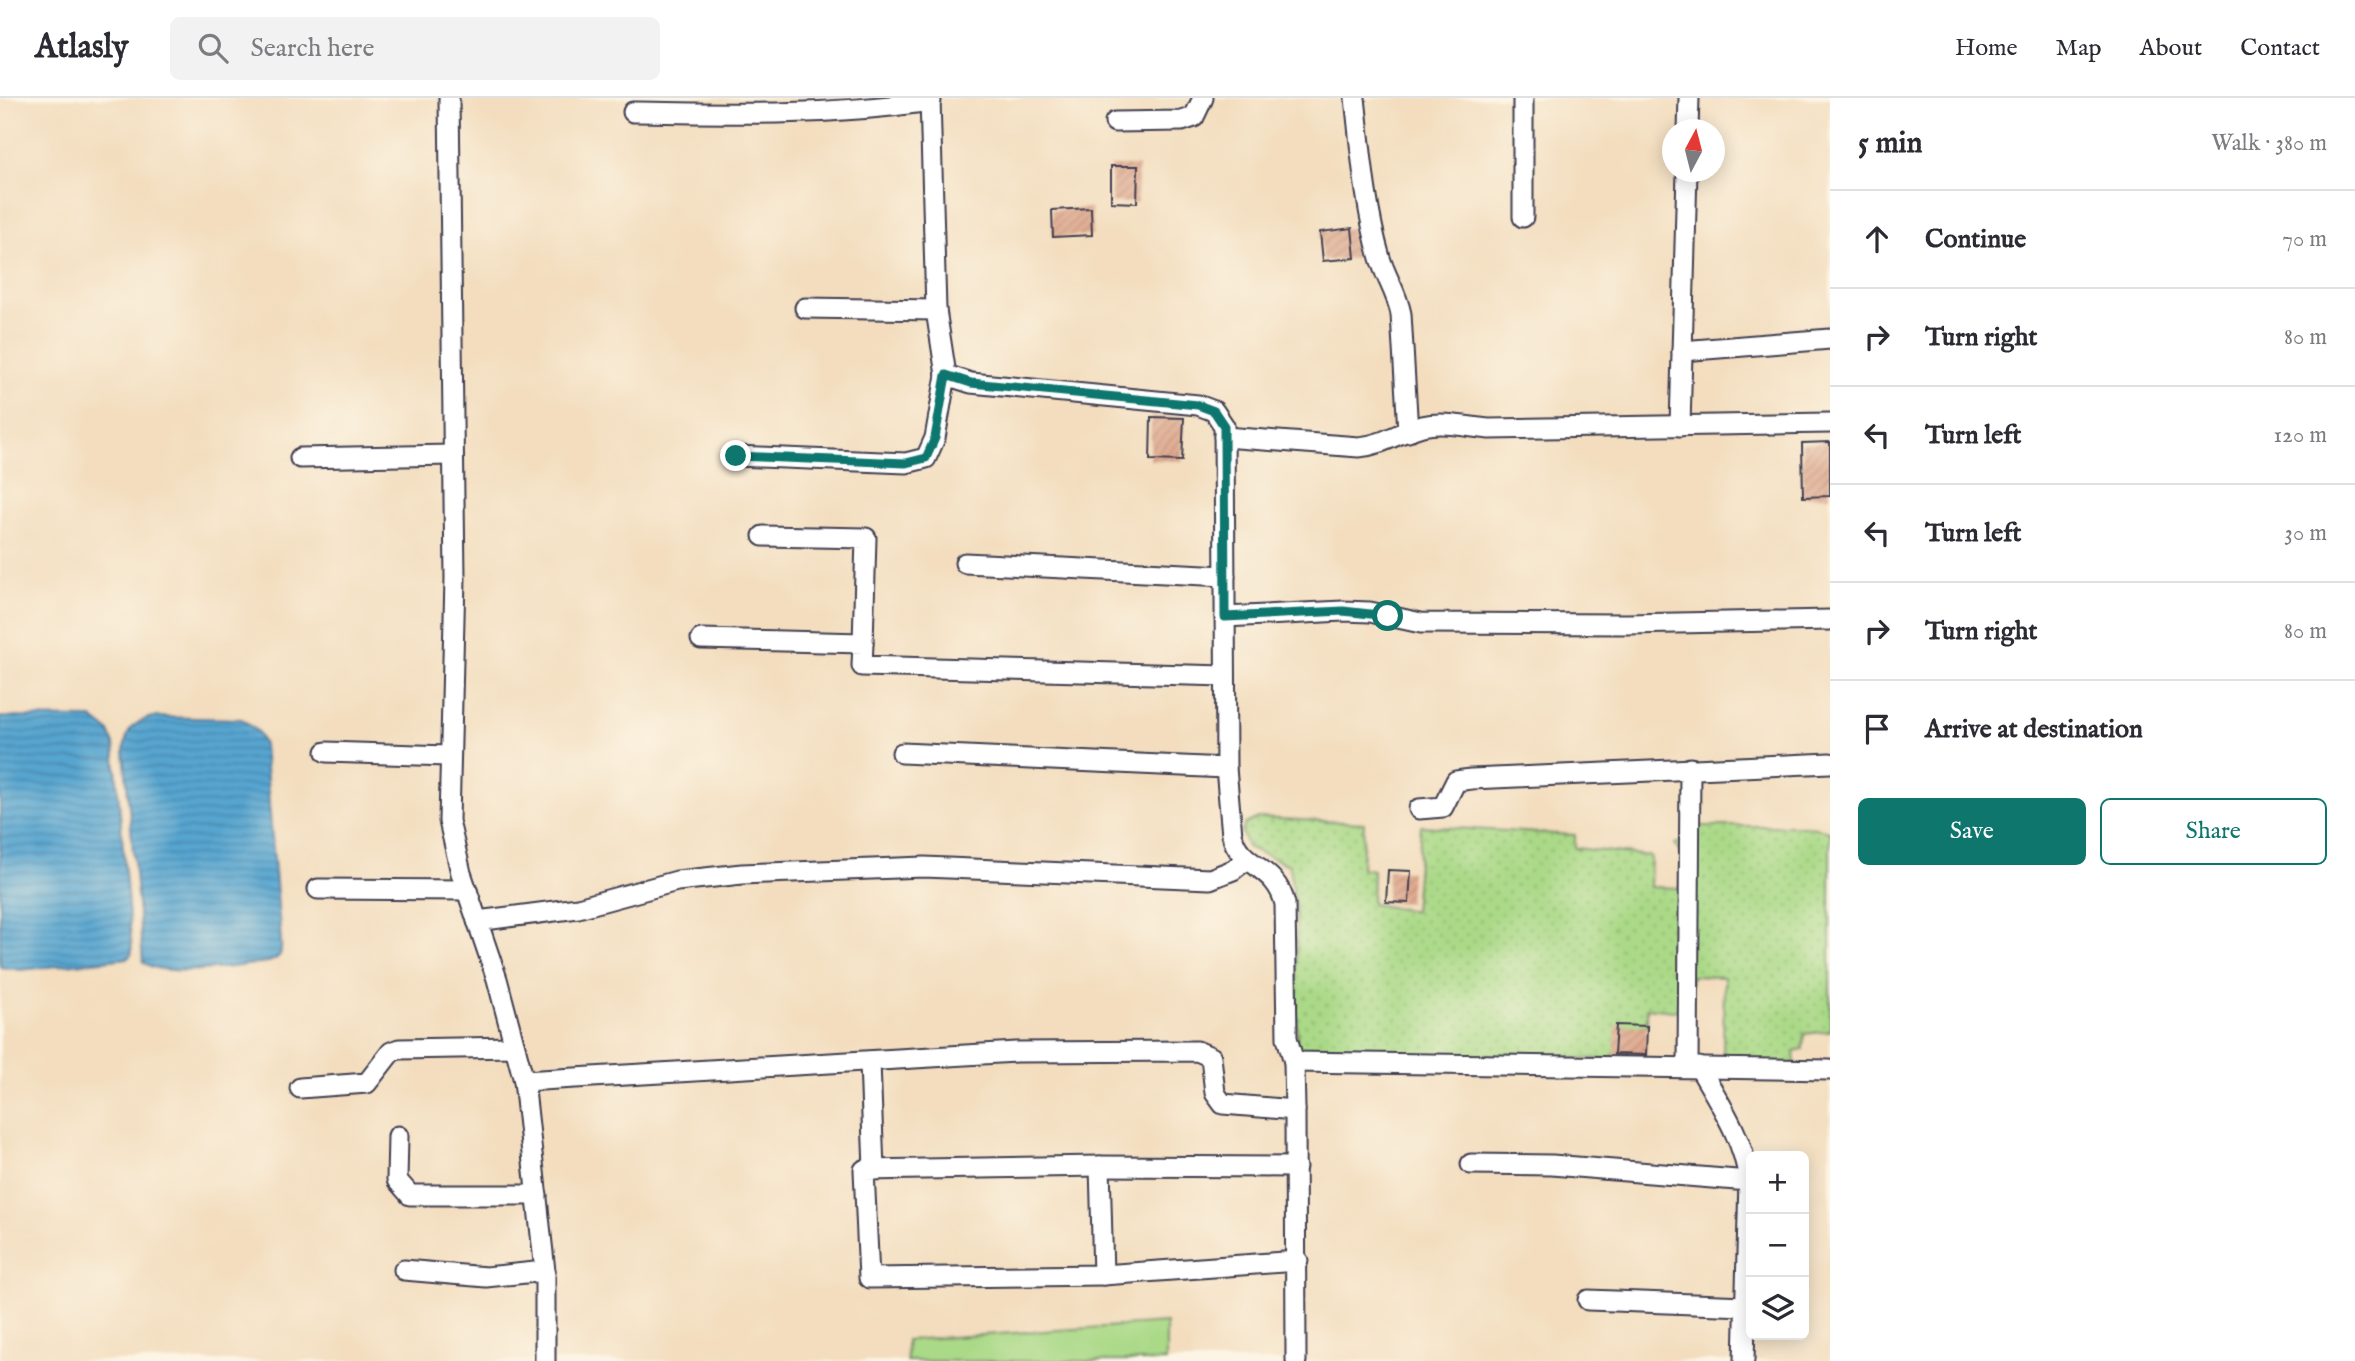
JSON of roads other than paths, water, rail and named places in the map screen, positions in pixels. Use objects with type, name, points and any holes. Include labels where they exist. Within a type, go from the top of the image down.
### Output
[{"type":"street","points":[[449,98],[454,578],[448,756],[449,821],[524,1081],[545,1271],[545,1361]]},
{"type":"street","points":[[1115,122],[1182,121],[1194,117],[1203,98]]},
{"type":"street","points":[[1355,98],[1366,187],[1381,259],[1397,294],[1401,314],[1408,432]]},
{"type":"street","points":[[1523,98],[1523,217]]},
{"type":"street","points":[[1689,98],[1689,119]]},
{"type":"street","points":[[632,112],[785,115],[860,111],[930,100],[936,310],[942,365],[946,375],[935,438],[926,458],[906,463],[736,456]]},
{"type":"street","points":[[1680,426],[1687,182]]},
{"type":"street","points":[[805,308],[936,310]]},
{"type":"street","points":[[1682,351],[1830,339]]},
{"type":"street","points":[[946,375],[971,383],[1198,405],[1219,416],[1224,437],[1226,768],[1232,835],[1247,859],[1270,874],[1283,894],[1287,1038],[1294,1062],[1296,1361]]},
{"type":"street","points":[[1224,437],[1359,447],[1377,445],[1408,432],[1442,424],[1489,429],[1830,423]]},
{"type":"street","points":[[300,458],[452,455]]},
{"type":"street","points":[[764,536],[866,538],[862,666],[1225,676]]},
{"type":"street","points":[[965,564],[1225,576]]},
{"type":"street","points":[[1225,617],[1343,611],[1370,612],[1421,623],[1627,624],[1830,620]]},
{"type":"street","points":[[701,639],[863,643]]},
{"type":"street","points":[[326,752],[448,756]]},
{"type":"street","points":[[902,753],[1226,768]]},
{"type":"street","points":[[1419,809],[1443,807],[1456,781],[1471,779],[1830,763]]},
{"type":"street","points":[[1690,768],[1694,1067],[1739,1138],[1746,1159]]},
{"type":"street","points":[[477,921],[578,908],[677,881],[741,874],[924,866],[1210,879],[1233,870],[1247,859]]},
{"type":"street","points":[[318,889],[467,890]]},
{"type":"street","points":[[300,1088],[367,1083],[391,1052],[399,1049],[515,1047]]},
{"type":"street","points":[[524,1081],[1016,1052],[1197,1051],[1211,1056],[1215,1093],[1223,1104],[1228,1107],[1295,1110]]},
{"type":"street","points":[[870,1062],[874,1170]]},
{"type":"street","points":[[1294,1062],[1830,1070]]},
{"type":"street","points":[[398,1136],[397,1180],[410,1195],[537,1195]]},
{"type":"street","points":[[1471,1164],[1552,1165],[1746,1181]]},
{"type":"street","points":[[1296,1167],[1100,1166],[864,1170],[869,1278],[1103,1275],[1297,1261]]},
{"type":"street","points":[[1100,1166],[1103,1275]]},
{"type":"street","points":[[1747,1277],[1748,1214]]},
{"type":"street","points":[[404,1270],[486,1277],[545,1271]]},
{"type":"street","points":[[1588,1300],[1746,1306],[1744,1361]]},
{"type":"water","points":[[0,717],[92,718],[109,731],[114,744],[131,939],[132,953],[128,958],[21,970],[0,967]]},
{"type":"water","points":[[152,717],[242,719],[258,732],[264,745],[281,944],[280,954],[269,962],[185,971],[154,967],[143,962],[124,752],[126,739],[134,725]]}]
